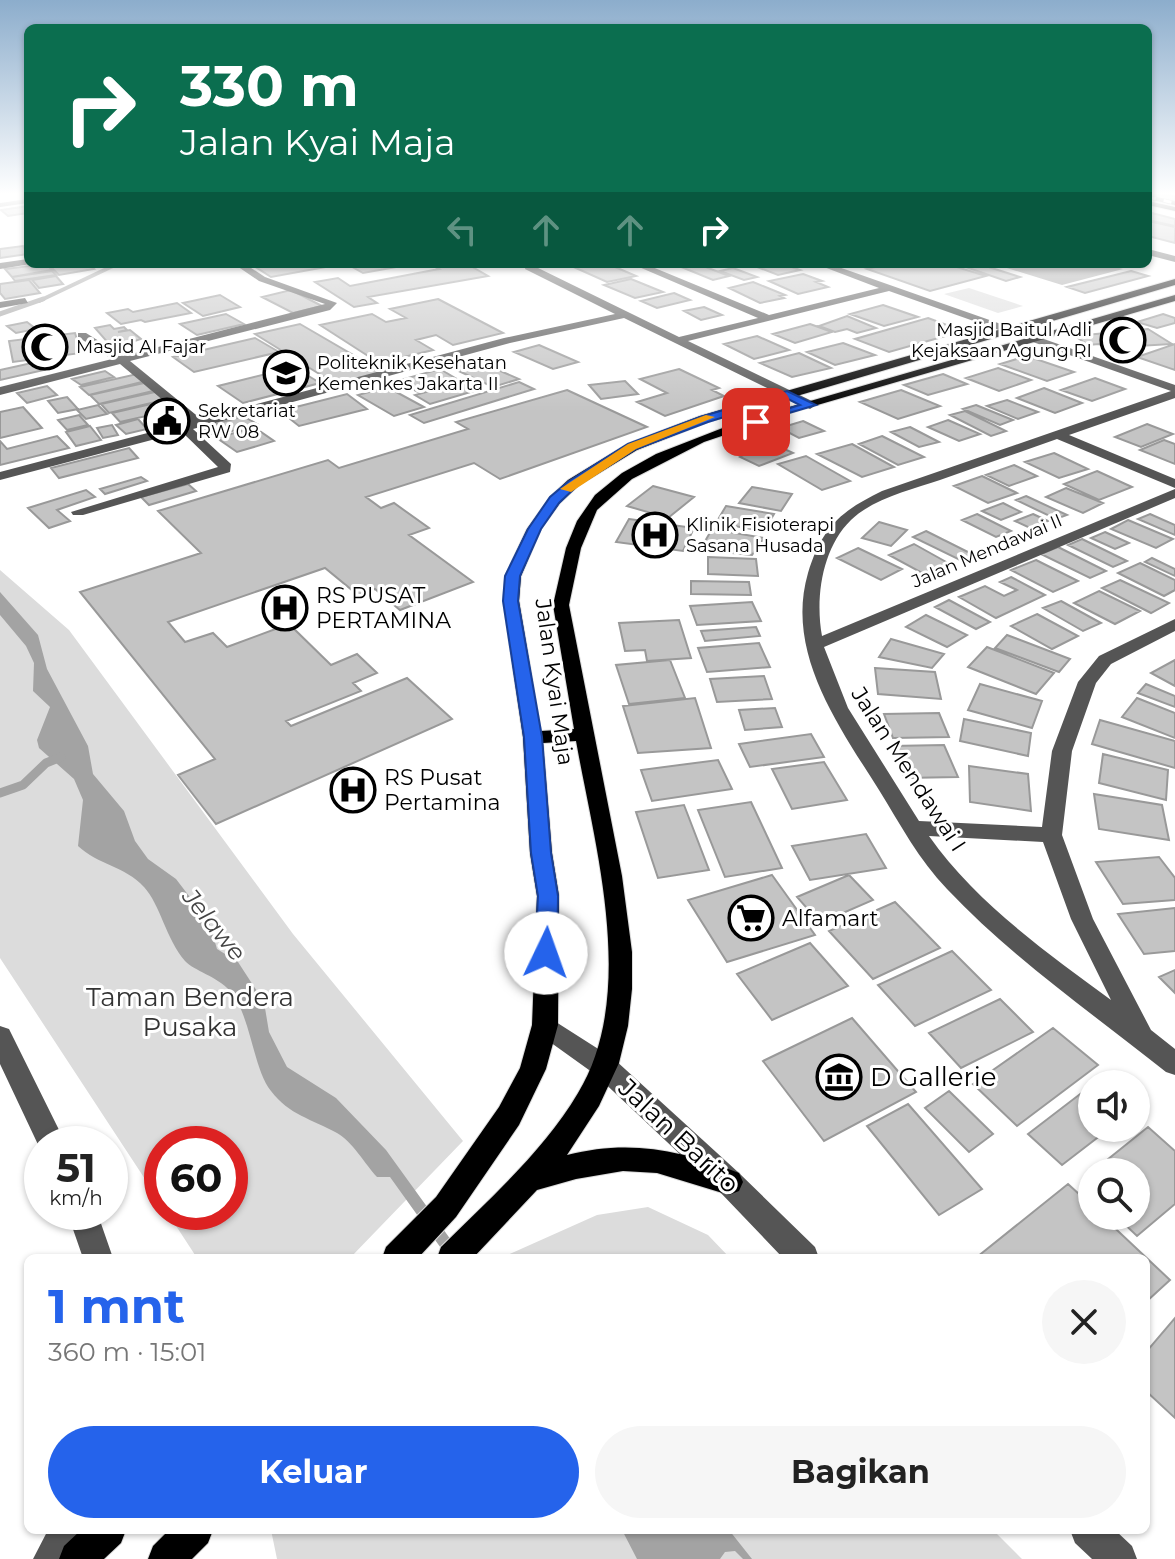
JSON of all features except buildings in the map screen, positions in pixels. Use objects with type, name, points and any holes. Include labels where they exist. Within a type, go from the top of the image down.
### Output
[{"type":"main road","name":"Jalan Kyai Maja","points":[[405,1249],[446,1207],[509,1116],[533,1069],[545,1025],[548,896],[541,853],[533,737],[511,601],[513,576],[534,529],[555,500],[573,483],[632,447],[704,419],[1175,282]]},
{"type":"main road","name":"Jalan Kyai Maja","points":[[462,1248],[555,1148],[590,1099],[605,1067],[618,1019],[621,933],[561,605],[572,552],[597,501],[626,476],[657,459],[729,430],[1175,298]]},
{"type":"main road","points":[[533,737],[585,735]]},
{"type":"main road","points":[[524,1181],[572,1164],[616,1158],[659,1160],[729,1182]]},
{"type":"main road","points":[[77,1559],[104,1534]]},
{"type":"main road","points":[[166,1559],[191,1534]]},
{"type":"street","points":[[0,391],[331,305],[262,279],[245,268]]},
{"type":"street","points":[[530,268],[810,405]]},
{"type":"street","points":[[647,268],[767,318]]},
{"type":"street","points":[[833,268],[1175,382]]},
{"type":"street","points":[[854,268],[892,287]]},
{"type":"street","points":[[676,341],[892,287]]},
{"type":"street","points":[[0,305],[25,301]]},
{"type":"street","points":[[2,476],[618,313]]},
{"type":"street","points":[[82,335],[123,361],[198,423]]},
{"type":"street","points":[[1040,338],[1175,392]]},
{"type":"street","name":"Jalan Mendawai I","points":[[1175,392],[1060,436],[887,494],[853,511],[830,535],[817,565],[810,599],[814,645],[825,680],[843,718],[914,828],[956,885],[997,923],[1175,1064]]},
{"type":"street","points":[[78,512],[225,469],[184,427]]},
{"type":"street","points":[[1060,436],[1175,484]]},
{"type":"street","name":"Jalan Mendawai II","points":[[814,645],[1175,493]]},
{"type":"street","points":[[1141,1037],[1082,919],[1051,835],[1062,751],[1087,682],[1105,660],[1175,624]]},
{"type":"street","points":[[914,828],[1051,835]]},
{"type":"street","name":"Jalan Barito","points":[[545,1025],[605,1067],[729,1182],[800,1254]]},
{"type":"street","points":[[0,1037],[43,1126]]},
{"type":"street","points":[[88,1230],[97,1254]]},
{"type":"street","points":[[51,1559],[67,1534]]},
{"type":"street","points":[[1092,1534],[1119,1559]]},
{"type":"green space","points":[[969,288],[1023,306],[998,313],[944,294]]},
{"type":"green space","name":"Taman Bendera Pusaka","points":[[0,570],[69,630],[293,934],[463,1141],[354,1254],[194,1254],[179,1230],[248,1230],[248,1126],[144,1126],[144,1178],[128,1153],[128,1126],[110,1126],[0,958]]},
{"type":"green space","points":[[648,1207],[708,1235],[726,1254],[510,1254],[597,1215]]},
{"type":"green space","points":[[272,1534],[997,1534],[1022,1559],[277,1559]]},
{"type":"shaded area","points":[[1007,268],[1123,269],[1062,285]]},
{"type":"shaded area","points":[[0,592],[38,635],[47,669],[88,746],[93,774],[124,811],[135,841],[148,859],[176,879],[209,922],[217,949],[238,962],[264,1002],[269,1032],[287,1067],[336,1098],[386,1150],[461,1254],[445,1254],[390,1177],[377,1177],[343,1137],[293,1111],[278,1099],[265,1081],[243,1014],[230,991],[185,961],[150,894],[137,880],[78,846],[83,800],[74,779],[39,748],[37,740],[50,707],[33,691],[34,663],[26,646],[0,615]]},
{"type":"shaded area","points":[[624,1534],[732,1534],[752,1559],[743,1559],[735,1551],[725,1552],[720,1559],[637,1559]]},
{"type":"waterway","name":"Jelawe","points":[[39,301],[109,268]]},
{"type":"waterway","name":"Jelawe","points":[[0,314],[43,299]]},
{"type":"waterway","points":[[0,793],[23,785],[46,763],[61,757]]},
{"type":"slow traffic","points":[[566,489],[632,447],[710,417]]},
{"type":"place","name":"Masjid Baitul Adli Kejaksaan Agung RI","points":[[1123,340]]},
{"type":"place","name":"Masjid Al Fajar","points":[[45,347]]},
{"type":"place","name":"Politeknik Kesehatan Kemenkes Jakarta II","points":[[286,373]]},
{"type":"place","name":"Sekretariat RW 08","points":[[167,421]]},
{"type":"place","name":"Klinik Fisioterapi Sasana Husada","points":[[655,535]]},
{"type":"place","name":"RS PUSAT PERTAMINA","points":[[285,608]]},
{"type":"place","name":"RS Pusat Pertamina","points":[[353,790]]},
{"type":"place","name":"Alfamart","points":[[751,918]]},
{"type":"place","name":"D Gallerie","points":[[839,1077]]},
{"type":"route","points":[[546,953],[548,896],[541,853],[533,737],[511,601],[513,576],[534,529],[555,500],[573,483],[605,462],[671,431],[787,394],[810,405],[756,422]]}]
